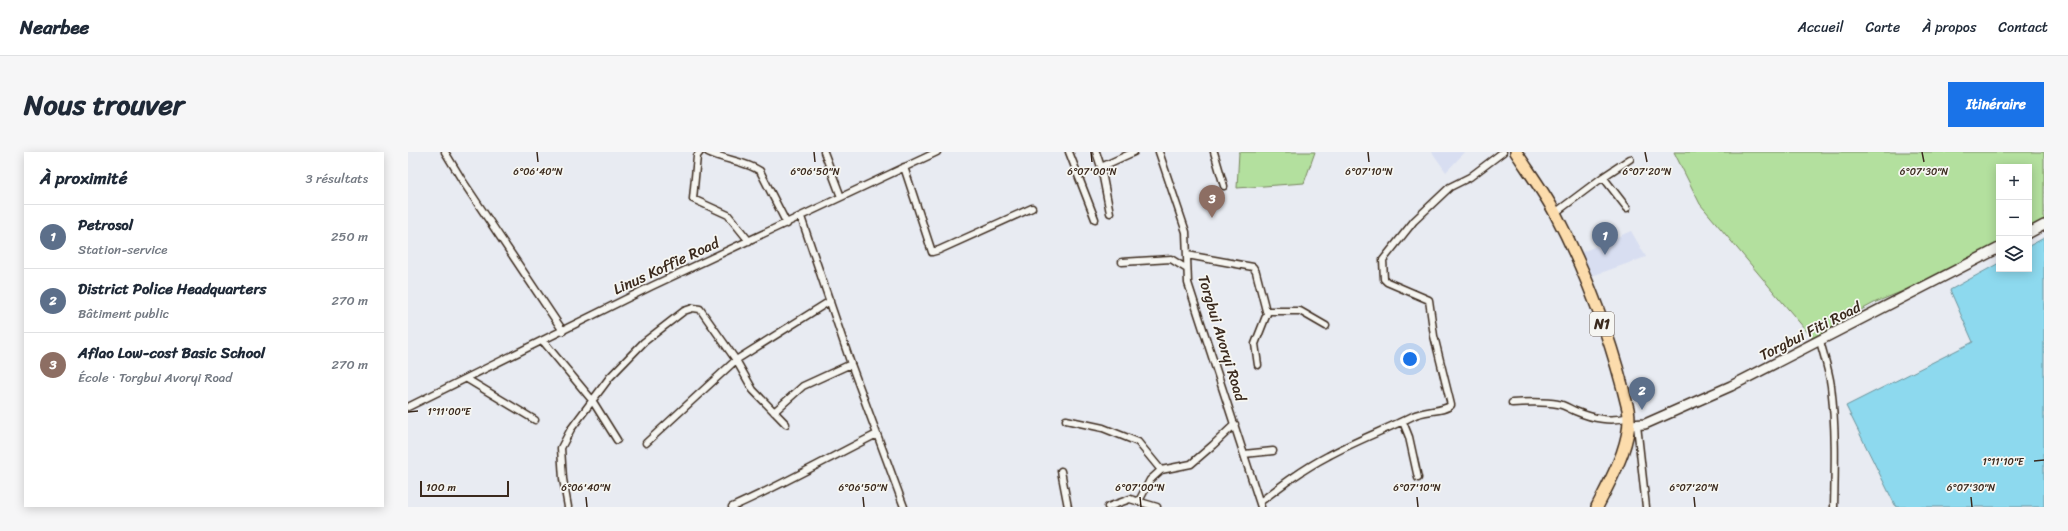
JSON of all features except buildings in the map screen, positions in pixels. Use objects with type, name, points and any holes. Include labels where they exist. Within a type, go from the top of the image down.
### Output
[{"type":"highway","name":"N1","points":[[1516,152],[1555,213],[1583,275],[1602,322],[1620,377],[1632,422],[1627,440],[1598,507]]},
{"type":"street","points":[[445,152],[462,180],[563,331]]},
{"type":"street","points":[[700,152],[697,156],[693,199],[728,214],[749,242]]},
{"type":"street","points":[[708,152],[721,158],[755,167],[760,171],[787,224]]},
{"type":"street","points":[[824,152],[841,197]]},
{"type":"street","name":"Linus Koffie Road","points":[[408,407],[652,286],[749,242],[937,152]]},
{"type":"street","points":[[1069,152],[1095,219]]},
{"type":"street","points":[[1096,152],[1101,167],[1110,213]]},
{"type":"street","points":[[1101,167],[1134,152]]},
{"type":"street","name":"Torgbui Avoryi Road","points":[[1159,152],[1186,232],[1188,283],[1235,424],[1260,505]]},
{"type":"street","points":[[1214,152],[1224,186]]},
{"type":"street","points":[[1260,505],[1296,474],[1328,455],[1422,412],[1445,409],[1451,405],[1434,336],[1428,300],[1387,282],[1384,279],[1383,260],[1414,221],[1450,187],[1470,177],[1503,152]]},
{"type":"street","points":[[1555,213],[1630,159]]},
{"type":"street","points":[[904,167],[932,252],[1032,208]]},
{"type":"street","points":[[1603,177],[1627,208]]},
{"type":"street","points":[[801,217],[851,364],[904,507]]},
{"type":"street","points":[[2032,231],[2044,225]]},
{"type":"street","name":"Torgbui Fiti Road","points":[[1632,422],[1645,424],[1731,386],[1996,250]]},
{"type":"street","points":[[1187,255],[1253,267],[1256,272],[1264,307],[1268,311],[1300,311],[1326,326]]},
{"type":"street","points":[[1122,262],[1171,259],[1187,269]]},
{"type":"street","points":[[646,444],[736,360],[830,301]]},
{"type":"street","points":[[568,507],[563,479],[561,448],[571,429],[592,400],[644,342],[684,311],[693,308],[700,310],[736,360],[753,390],[786,424]]},
{"type":"street","points":[[1258,365],[1255,344],[1268,311]]},
{"type":"street","points":[[543,341],[592,400],[617,440]]},
{"type":"street","points":[[1820,341],[1831,385],[1835,454],[1834,507]]},
{"type":"street","points":[[774,412],[804,386],[851,364]]},
{"type":"street","points":[[467,379],[535,420]]},
{"type":"street","points":[[1512,403],[1530,402],[1559,404],[1586,415],[1605,420],[1632,422],[1646,507]]},
{"type":"street","points":[[1066,420],[1103,428],[1138,442],[1161,470]]},
{"type":"street","points":[[1403,422],[1409,437],[1418,478]]},
{"type":"street","points":[[1139,502],[1150,480],[1161,470],[1191,464],[1235,424]]},
{"type":"street","points":[[732,507],[784,484],[823,461],[877,434]]},
{"type":"street","points":[[1244,454],[1273,451]]},
{"type":"street","points":[[1061,471],[1068,507]]},
{"type":"street","points":[[1108,507],[1130,499],[1157,507]]},
{"type":"shaded area","points":[[1432,152],[1465,152],[1446,172]]},
{"type":"shaded area","points":[[1631,231],[1646,257],[1589,277],[1580,253]]},
{"type":"green space","points":[[1239,152],[1315,152],[1304,183],[1237,188]]},
{"type":"green space","points":[[1674,152],[2044,152],[2044,222],[2032,228],[2032,164],[1996,164],[1996,245],[1908,289],[1876,302],[1846,318],[1815,341],[1700,204]]},
{"type":"water","points":[[2044,238],[2044,507],[1896,507],[1846,406],[1973,342],[1950,290],[1996,265],[1996,272],[2032,272],[2032,244]]},
{"type":"place","name":"Aflao Low-cost Basic School","points":[[1212,218]]},
{"type":"place","name":"Petrosol","points":[[1605,255]]},
{"type":"place","name":"District Police Headquarters","points":[[1642,410]]}]
